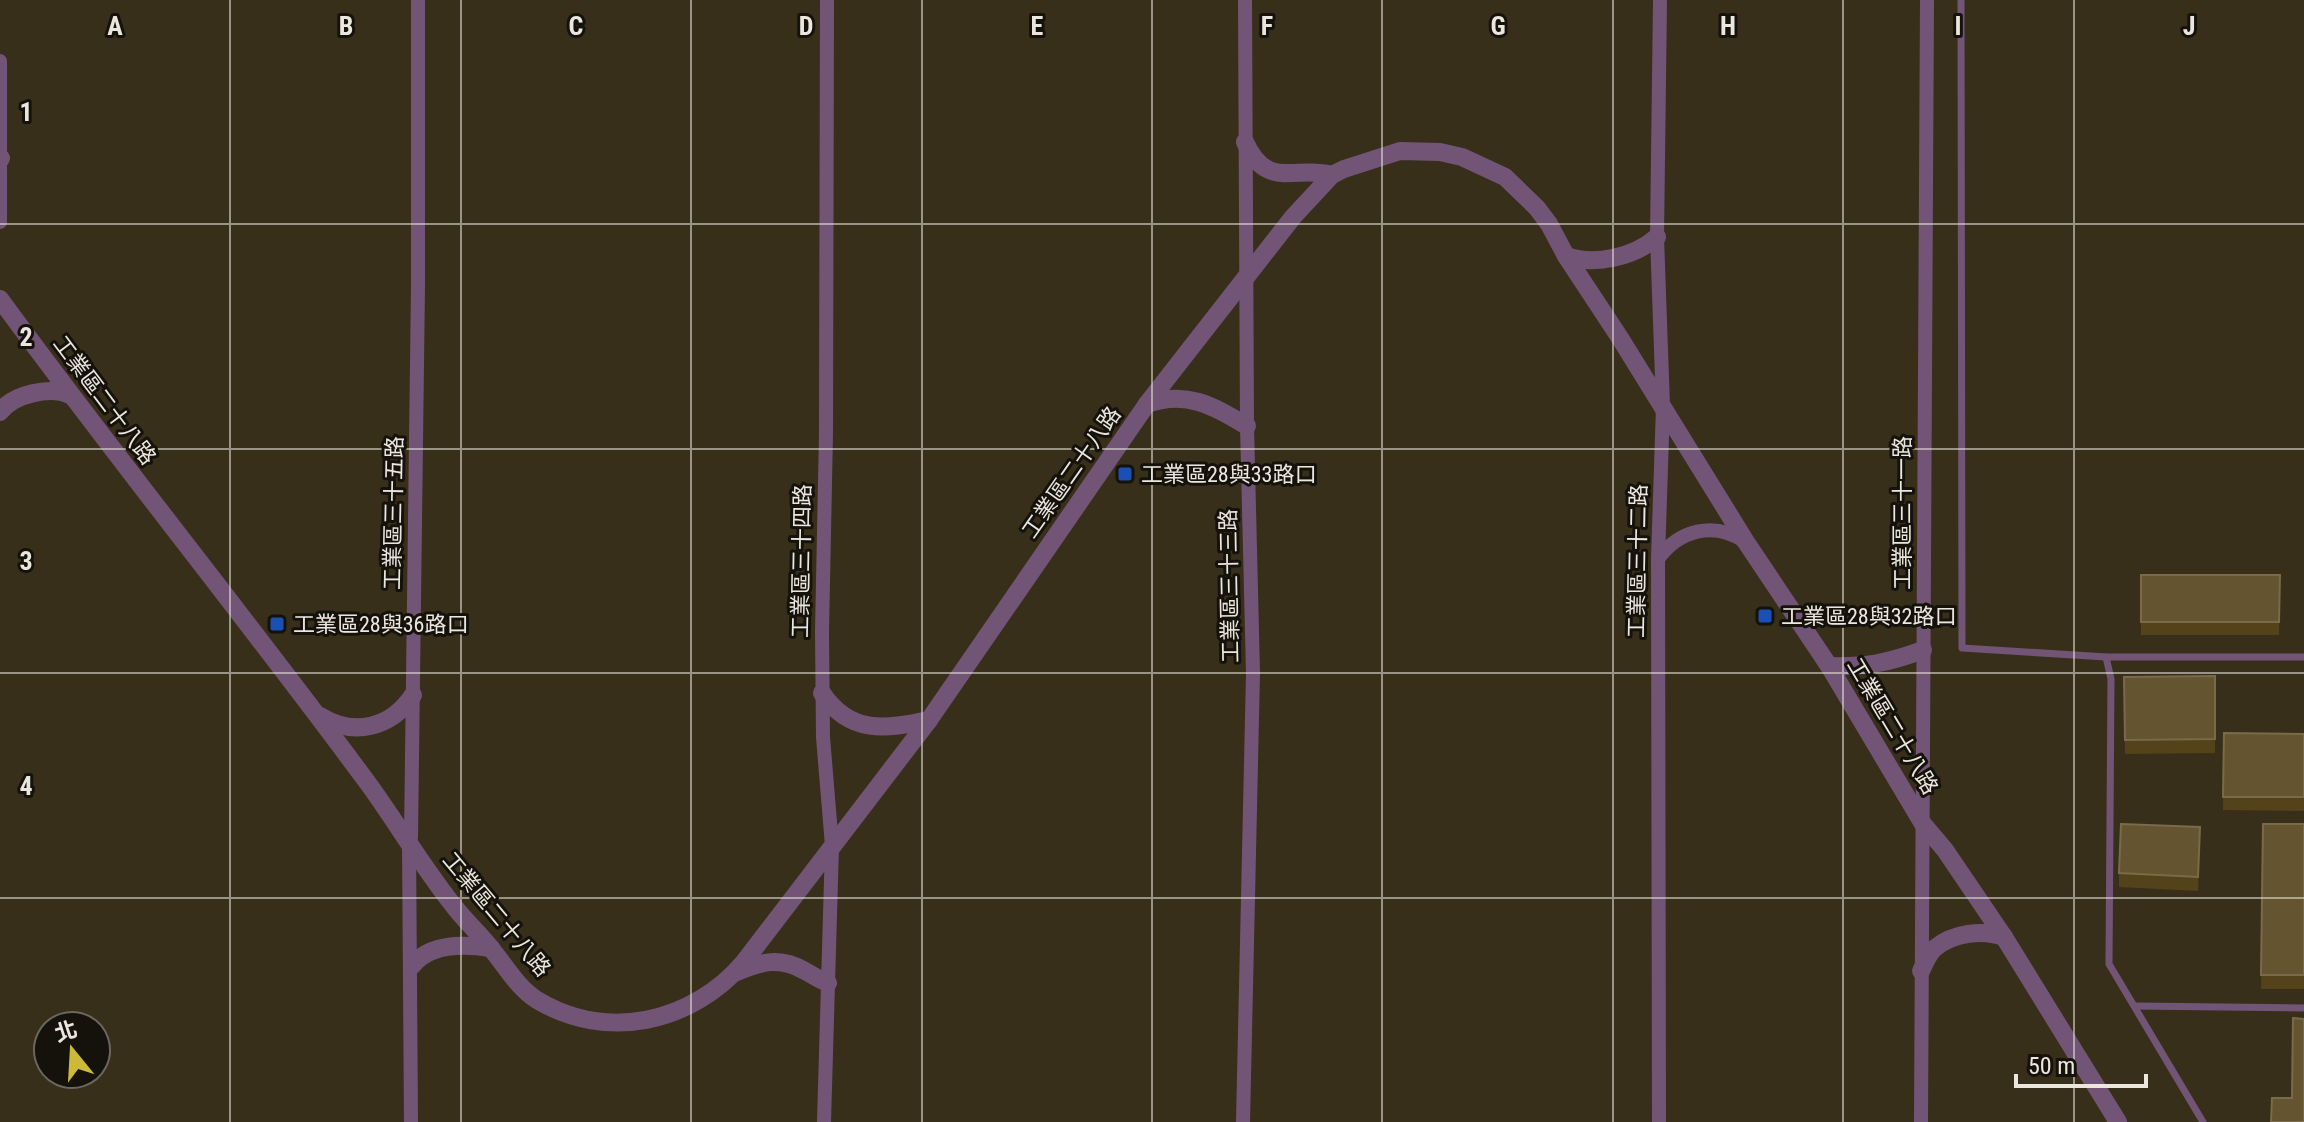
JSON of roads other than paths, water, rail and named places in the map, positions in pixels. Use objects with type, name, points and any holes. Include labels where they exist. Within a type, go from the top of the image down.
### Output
[{"type":"street","name":"工業區三十五路","points":[[411,1122],[409,843],[413,695],[418,0]]},
{"type":"street","name":"工業區三十四路","points":[[824,1122],[832,846],[822,693],[827,0]]},
{"type":"street","name":"工業區三十三路","points":[[1243,1122],[1253,673],[1247,426],[1245,0]]},
{"type":"street","name":"工業區三十二路","points":[[1659,1122],[1658,559],[1663,406],[1657,237],[1660,0]]},
{"type":"street","name":"工業區三十一路","points":[[1921,1122],[1927,0]]},
{"type":"street","points":[[0,61],[0,222]]},
{"type":"street","points":[[1245,142],[1257,162],[1274,171],[1298,174],[1320,171],[1332,175]]},
{"type":"street","name":"工業區二十八路","points":[[0,299],[312,710],[454,906],[522,989],[566,1014],[600,1022],[632,1023],[671,1014],[705,996],[734,973],[929,720],[1147,404],[1293,217],[1332,175],[1364,161],[1400,151],[1440,152],[1462,157],[1505,177],[1549,224],[1566,256],[1746,542],[1829,666],[1923,824],[1945,850],[2004,937],[2118,1122]]},
{"type":"street","points":[[1566,256],[1587,259],[1624,256],[1657,237]]},
{"type":"street","points":[[0,412],[11,401],[38,393],[53,390],[70,395]]},
{"type":"street","points":[[1147,404],[1177,397],[1195,400],[1223,411],[1247,426]]},
{"type":"street","points":[[1658,559],[1675,540],[1698,530],[1722,531],[1746,542]]},
{"type":"street","points":[[1829,666],[1870,666],[1896,661],[1923,650]]},
{"type":"street","points":[[822,693],[841,715],[870,727],[899,726],[929,720]]},
{"type":"street","points":[[312,710],[341,726],[363,728],[397,714],[413,695]]},
{"type":"street","points":[[1921,971],[1929,954],[1949,940],[1983,932],[2004,937]]},
{"type":"street","points":[[412,966],[437,949],[466,945],[491,948]]},
{"type":"street","points":[[734,973],[773,960],[788,963],[828,983]]},
{"type":"lane","points":[[1961,0],[1962,648],[2106,657],[2304,657]]},
{"type":"lane","points":[[2106,657],[2111,679],[2109,964],[2203,1122]]},
{"type":"lane","points":[[2136,1006],[2304,1008]]},
{"type":"place","name":"工業區28與33路口","points":[[1125,474]]},
{"type":"place","name":"工業區28與32路口","points":[[1765,616]]},
{"type":"place","name":"工業區28與36路口","points":[[277,624]]}]
